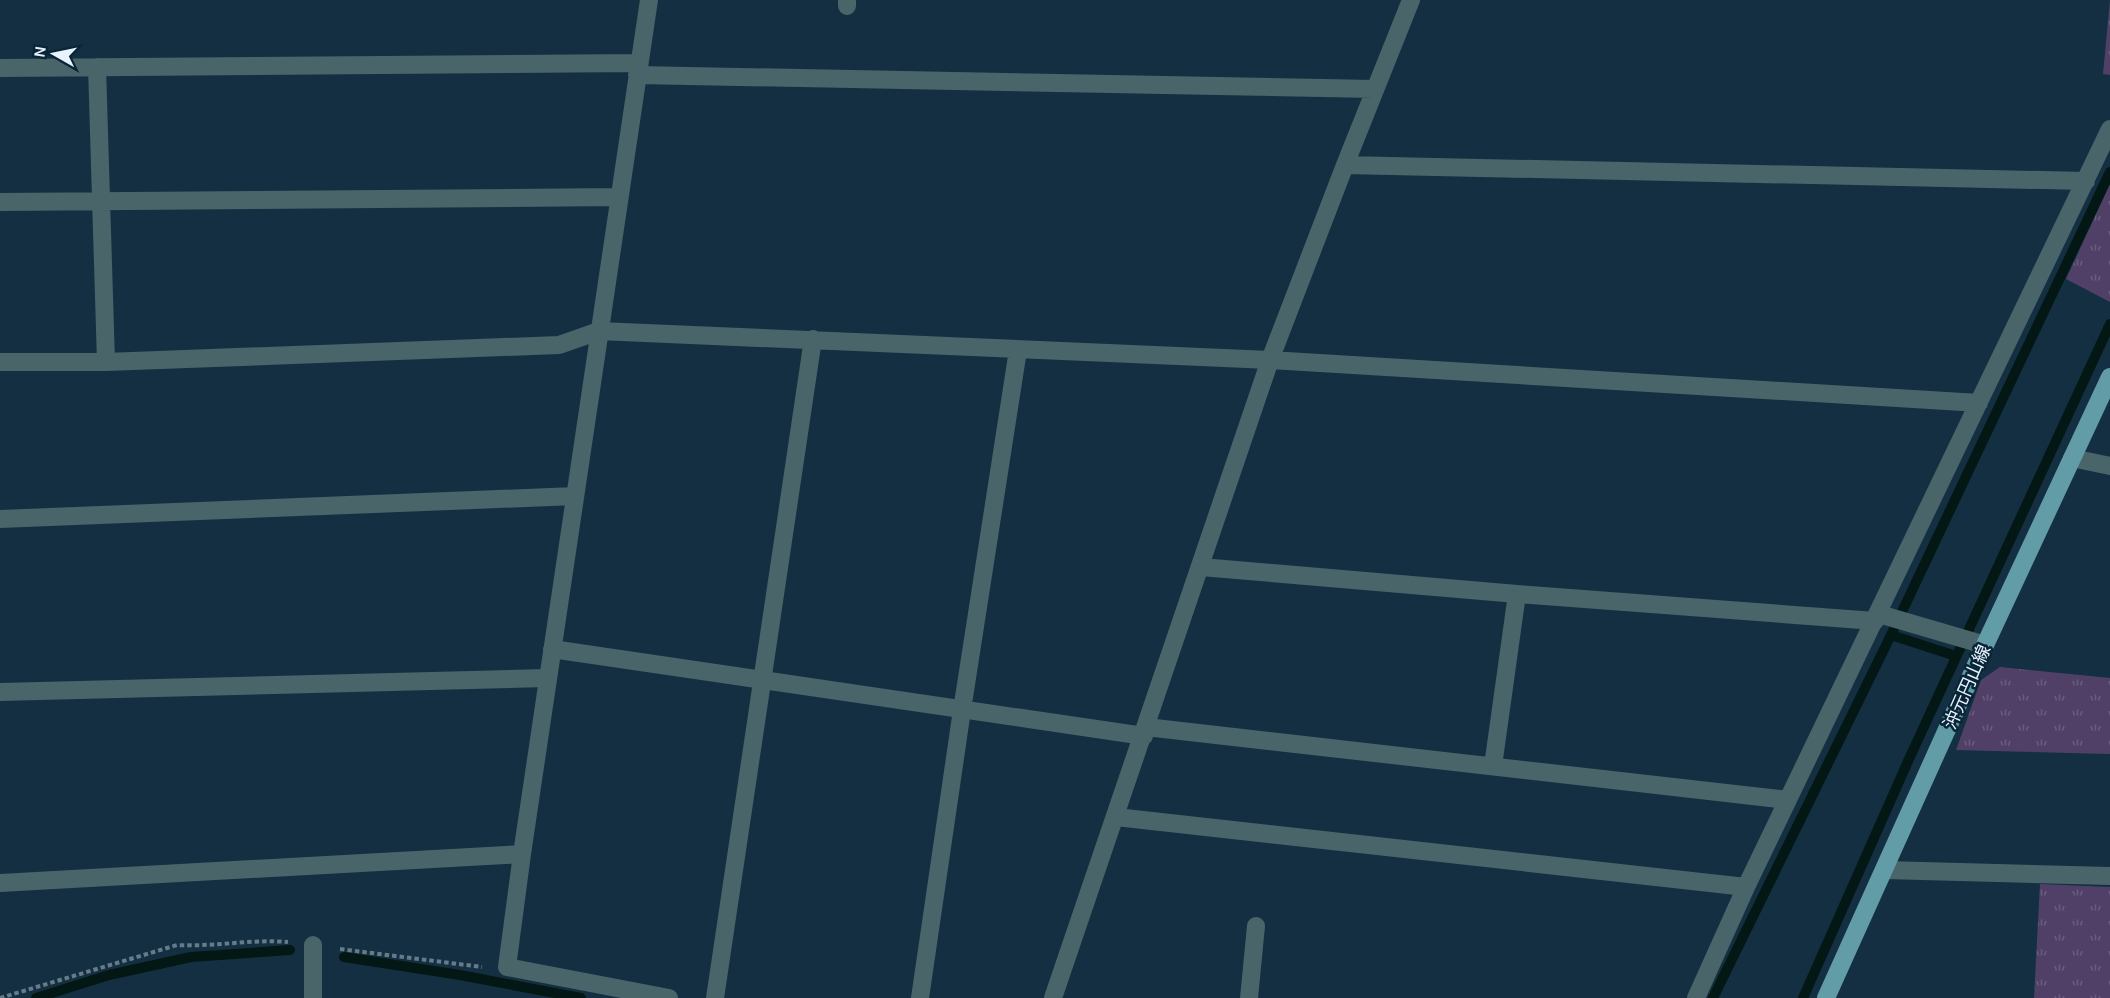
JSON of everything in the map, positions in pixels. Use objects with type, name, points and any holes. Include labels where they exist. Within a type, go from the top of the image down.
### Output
[{"type":"main road","name":"沖元円山線","points":[[1826,998],[1884,870],[1971,641],[2072,458],[2110,376]]},
{"type":"street","points":[[650,0],[574,496],[507,967],[669,998]]},
{"type":"street","points":[[1053,998],[1270,360],[1411,0]]},
{"type":"street","points":[[96,67],[106,362]]},
{"type":"street","points":[[0,68],[638,69],[1375,89]]},
{"type":"street","points":[[1696,998],[1788,800],[1888,619],[1979,403],[2110,129]]},
{"type":"street","points":[[1345,165],[2086,181]]},
{"type":"street","points":[[0,202],[619,197]]},
{"type":"street","points":[[0,363],[106,362],[560,345],[599,331],[1270,360],[1979,403]]},
{"type":"street","points":[[715,998],[813,339]]},
{"type":"street","points":[[920,998],[1018,350]]},
{"type":"street","points":[[2072,458],[2110,466]]},
{"type":"street","points":[[0,519],[574,496]]},
{"type":"street","points":[[1201,567],[1517,594],[1888,619],[1971,641]]},
{"type":"street","points":[[1493,766],[1517,594]]},
{"type":"street","points":[[552,649],[962,710],[1145,732],[1493,766],[1788,800]]},
{"type":"street","points":[[0,692],[548,678]]},
{"type":"street","points":[[1116,817],[1746,887]]},
{"type":"street","points":[[0,883],[522,854]]},
{"type":"street","points":[[1884,870],[2110,876]]},
{"type":"street","points":[[1249,998],[1256,926]]},
{"type":"street","points":[[313,945],[313,998]]},
{"type":"path","points":[[0,998],[177,945],[200,946],[266,940],[486,968],[507,967]]},
{"type":"green space","points":[[2110,0],[2110,75],[2103,74]]},
{"type":"green space","points":[[2110,184],[2110,302],[2066,279]]},
{"type":"green space","points":[[2000,667],[2110,678],[2110,754],[1956,750],[1981,680]]},
{"type":"green space","points":[[2040,884],[2110,887],[2110,998],[2034,998]]},
{"type":"waterway","points":[[1713,998],[1891,635],[2110,172]]},
{"type":"waterway","points":[[1803,998],[1909,759],[2110,324]]},
{"type":"waterway","points":[[1891,635],[1956,656]]},
{"type":"waterway","points":[[36,998],[109,975],[191,957],[290,950]]},
{"type":"waterway","points":[[344,957],[460,975],[581,998]]}]
